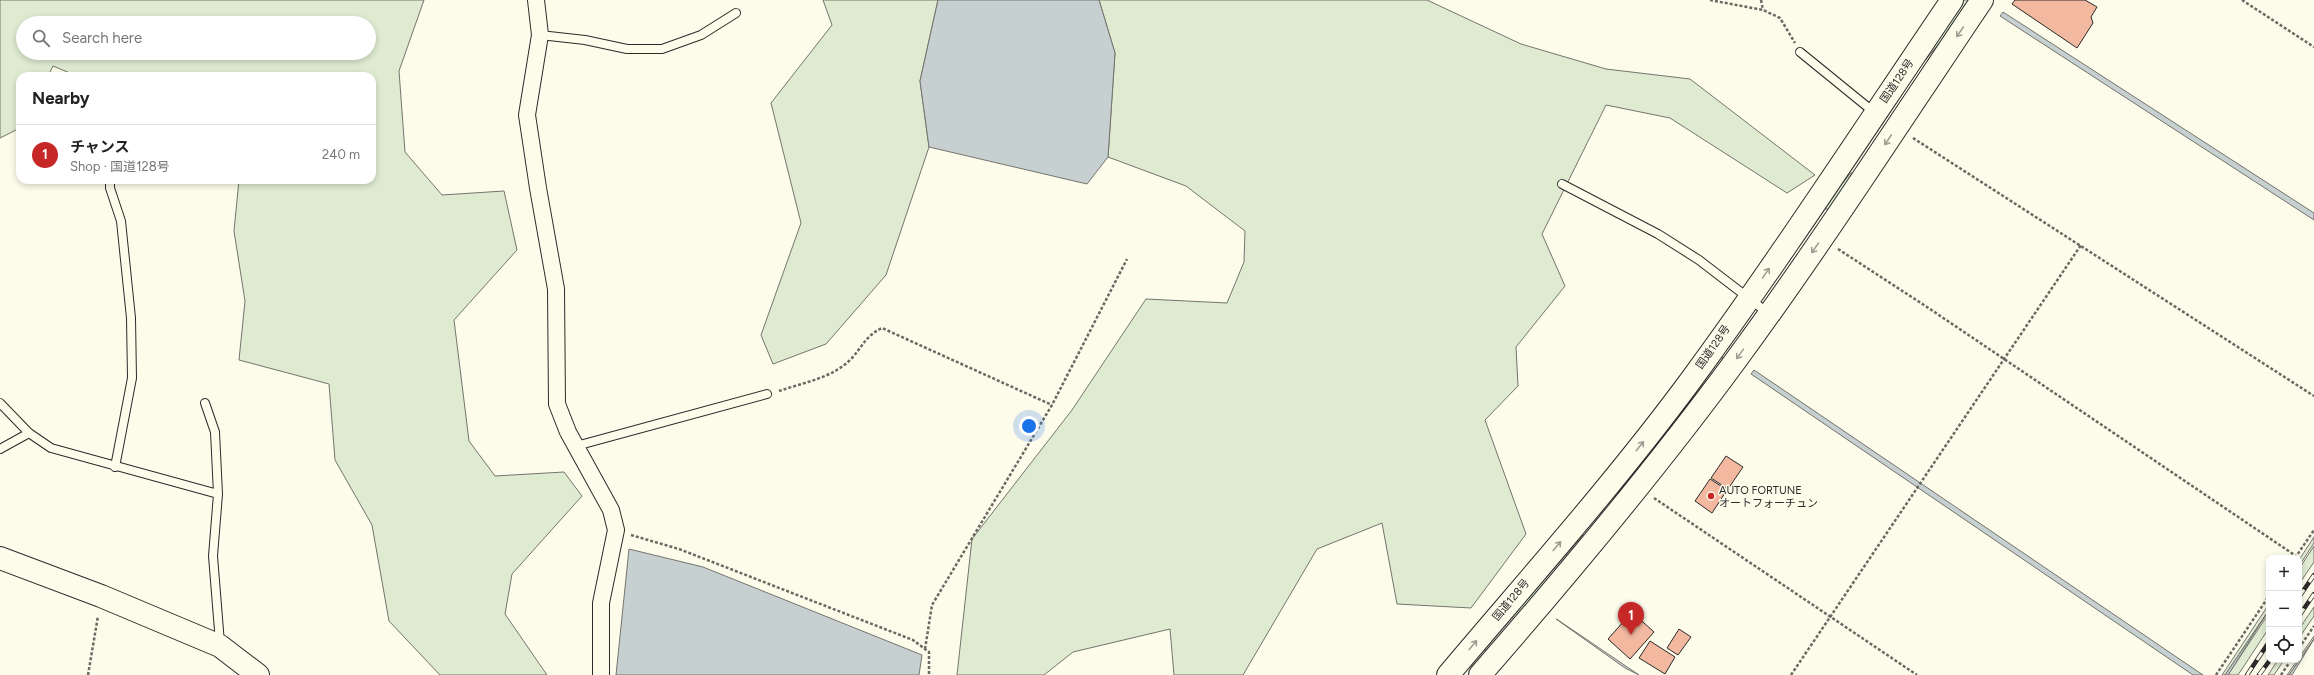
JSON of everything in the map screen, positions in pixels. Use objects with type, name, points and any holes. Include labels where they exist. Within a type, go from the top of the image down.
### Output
[{"type":"main road","name":"国道128号","points":[[1448,675],[1623,467],[1688,384],[1952,0]]},
{"type":"main road","points":[[1480,675],[1638,487],[1706,400],[1822,238],[1982,0]]},
{"type":"main road","points":[[0,558],[102,596],[220,646],[258,675]]},
{"type":"street","points":[[536,0],[540,35],[527,115],[538,188],[556,288],[557,404],[576,446],[611,510],[616,530],[601,604],[601,675]]},
{"type":"lane","points":[[540,35],[585,40],[627,49],[662,49],[701,36],[736,13]]},
{"type":"lane","points":[[1800,52],[1875,113]]},
{"type":"lane","points":[[110,184],[121,221],[131,318],[132,378],[115,467]]},
{"type":"lane","points":[[1562,184],[1658,234],[1699,260],[1768,314]]},
{"type":"lane","points":[[576,446],[767,394]]},
{"type":"lane","points":[[0,403],[29,433],[51,448],[115,467],[218,494]]},
{"type":"lane","points":[[205,404],[214,432],[218,494],[214,556],[220,646]]},
{"type":"lane","points":[[0,449],[29,433]]},
{"type":"path","points":[[1710,0],[1763,10],[1780,18],[1800,52]]},
{"type":"path","points":[[1761,0],[1763,10]]},
{"type":"path","points":[[2242,0],[2314,47]]},
{"type":"path","points":[[1896,127],[2314,396]]},
{"type":"path","points":[[1822,238],[2005,359],[2292,555]]},
{"type":"path","points":[[1791,675],[2005,359],[2080,245]]},
{"type":"path","points":[[925,649],[932,605],[1052,405],[1127,259]]},
{"type":"path","points":[[767,394],[822,377],[849,361],[870,334],[882,328],[1052,405]]},
{"type":"path","points":[[1638,487],[1917,675]]},
{"type":"path","points":[[616,530],[693,555],[913,640],[929,652],[929,675]]},
{"type":"path","points":[[2296,555],[2314,530]]},
{"type":"path","points":[[88,675],[102,596]]},
{"type":"path","points":[[2216,675],[2266,600]]},
{"type":"path","points":[[2302,644],[2314,626]]},
{"type":"path","points":[[2281,675],[2289,663]]},
{"type":"green space","points":[[0,0],[424,0],[399,71],[405,152],[442,195],[504,191],[517,250],[454,320],[469,441],[495,476],[564,472],[582,496],[512,574],[505,614],[547,675],[440,675],[389,621],[372,525],[335,460],[329,384],[239,360],[245,301],[234,231],[239,184],[376,184],[376,72],[67,72],[53,66],[50,72],[16,72],[16,130],[0,138]]},
{"type":"green space","points":[[823,0],[938,0],[920,81],[929,147],[886,275],[826,344],[773,364],[761,335],[801,223],[771,103],[832,25]]},
{"type":"green space","points":[[1099,0],[1427,0],[1521,44],[1606,69],[1690,79],[1815,175],[1787,193],[1670,118],[1606,105],[1542,234],[1565,286],[1516,347],[1518,386],[1485,420],[1526,534],[1471,608],[1397,604],[1382,523],[1317,549],[1243,675],[1174,675],[1170,629],[1073,652],[1044,675],[957,675],[972,539],[1072,410],[1146,299],[1227,303],[1244,262],[1245,231],[1186,186],[1108,157],[1115,53]]},
{"type":"green space","points":[[1964,0],[1970,0],[1946,35],[1919,68]]},
{"type":"green space","points":[[1851,173],[1854,173],[1829,209],[1825,209],[1827,201]]},
{"type":"green space","points":[[1721,356],[1723,358],[1720,363],[1657,447],[1655,447],[1653,445]]},
{"type":"green space","points":[[1583,535],[1585,536],[1487,650],[1484,650]]},
{"type":"green space","points":[[2314,537],[2314,543],[2302,561],[2302,555]]},
{"type":"green space","points":[[2314,546],[2314,562],[2302,580],[2302,564]]},
{"type":"green space","points":[[2314,607],[2314,616],[2302,634],[2302,625]]},
{"type":"green space","points":[[2266,609],[2266,614],[2225,675],[2222,675]]},
{"type":"green space","points":[[2266,618],[2266,633],[2238,675],[2228,675]]},
{"type":"green space","points":[[2314,636],[2314,639],[2302,656],[2302,653]]},
{"type":"green space","points":[[2276,663],[2282,663],[2274,675],[2268,675]]},
{"type":"green space","points":[[2295,663],[2297,663],[2289,675],[2287,675]]},
{"type":"shaded area","points":[[938,0],[1099,0],[1115,53],[1108,157],[1087,184],[929,147],[920,81]]},
{"type":"shaded area","points":[[2003,12],[2314,213],[2314,220],[2000,16]]},
{"type":"shaded area","points":[[1754,370],[2203,675],[2193,675],[1751,374]]},
{"type":"shaded area","points":[[629,549],[703,567],[922,655],[919,675],[616,675]]},
{"type":"shaded area","points":[[2266,614],[2228,675],[2225,675]]},
{"type":"shaded area","points":[[1556,619],[1558,620],[1639,675],[1625,668]]},
{"type":"shaded area","points":[[2314,639],[2302,659],[2302,656]]},
{"type":"shaded area","points":[[2297,663],[2299,663],[2292,675],[2289,675]]},
{"type":"building","points":[[2015,0],[2085,0],[2097,7],[2091,17],[2093,23],[2077,48],[2012,4]]},
{"type":"building","points":[[1726,456],[1743,467],[1728,489],[1711,478]]},
{"type":"building","name":"AUTO FORTUNE オートフォーチュン","points":[[1710,479],[1727,490],[1712,513],[1695,501]]},
{"type":"building","points":[[1632,612],[1654,632],[1630,659],[1608,639]]},
{"type":"building","points":[[1679,629],[1691,637],[1678,655],[1667,648]]},
{"type":"building","points":[[1650,641],[1675,657],[1665,674],[1639,658]]},
{"type":"railway","points":[[2302,593],[2314,575]]},
{"type":"railway","points":[[2302,612],[2314,594]]},
{"type":"railway","points":[[2247,675],[2266,646]]},
{"type":"railway","points":[[2259,675],[2268,663]]},
{"type":"place","name":"AUTO FORTUNE オートフォーチュン","points":[[1711,496]]},
{"type":"place","name":"チャンス","points":[[1631,635]]}]
